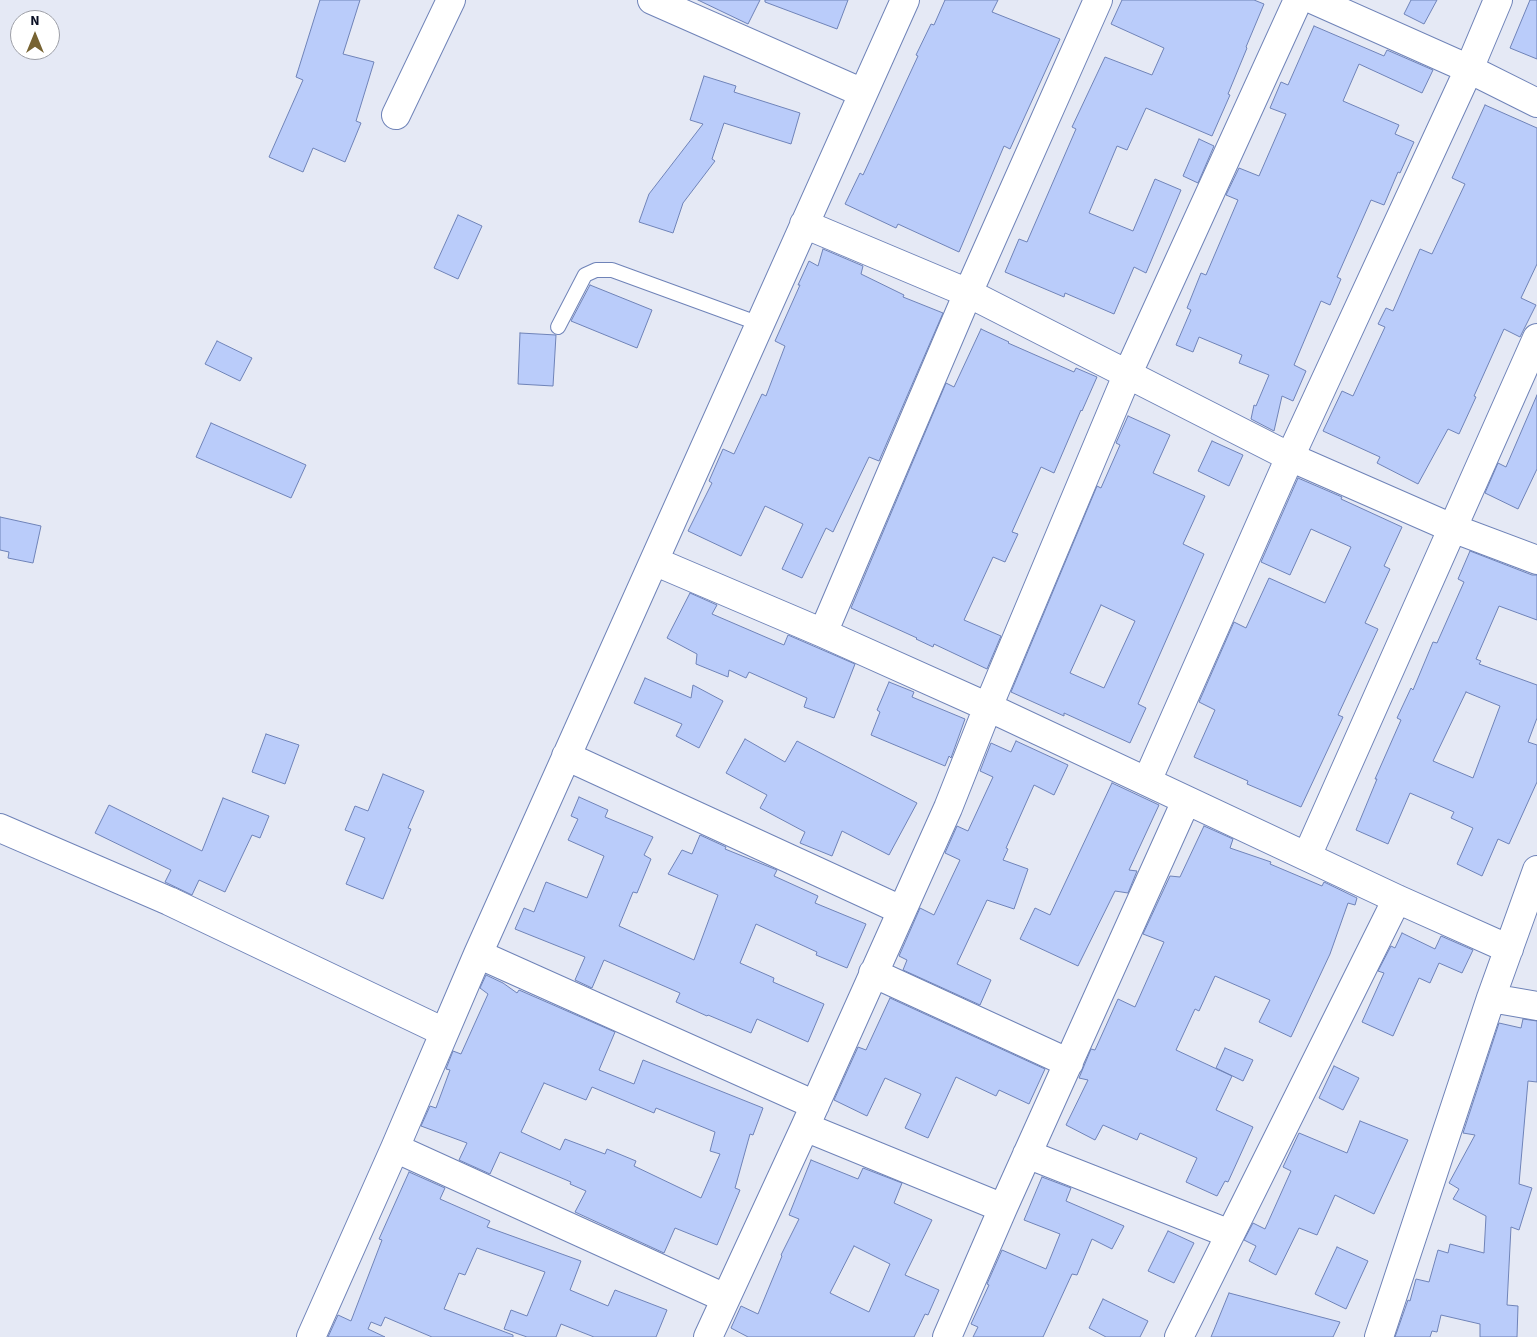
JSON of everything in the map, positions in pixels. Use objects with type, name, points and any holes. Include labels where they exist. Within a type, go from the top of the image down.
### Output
[{"type":"street","points":[[396,115],[451,0]]},
{"type":"street","points":[[652,0],[863,93]]},
{"type":"street","points":[[312,1336],[478,954],[905,0]]},
{"type":"street","points":[[823,632],[968,293],[1098,0]]},
{"type":"street","points":[[708,1337],[810,1116],[948,808],[988,707],[1128,373],[1298,0]]},
{"type":"street","points":[[1314,0],[1537,103]]},
{"type":"street","points":[[1147,781],[1290,456],[1468,70],[1498,0]]},
{"type":"street","points":[[804,224],[968,293],[1290,456],[1452,528],[1537,560]]},
{"type":"street","points":[[1307,856],[1537,338]]},
{"type":"street","points":[[654,561],[823,632],[988,707],[1397,899],[1509,949]]},
{"type":"street","points":[[566,756],[901,910]]},
{"type":"street","points":[[947,1337],[1186,800]]},
{"type":"street","points":[[0,828],[169,902],[444,1032]]},
{"type":"street","points":[[1379,1337],[1491,998],[1537,870]]},
{"type":"street","points":[[1179,1337],[1397,899]]},
{"type":"street","points":[[478,954],[1003,1208]]},
{"type":"street","points":[[874,973],[1069,1063]]},
{"type":"street","points":[[1491,998],[1537,1006]]},
{"type":"street","points":[[395,1148],[725,1298]]},
{"type":"street","points":[[1027,1154],[1230,1234]]},
{"type":"lane","points":[[558,327],[585,275],[596,270],[612,270],[760,324]]},
{"type":"building","points":[[320,0],[360,0],[343,54],[374,62],[356,121],[361,123],[345,162],[313,148],[303,172],[269,157],[303,80],[296,77]]},
{"type":"building","points":[[698,0],[760,0],[748,24]]},
{"type":"building","points":[[765,0],[848,0],[837,29],[765,2]]},
{"type":"building","points":[[945,0],[998,0],[992,12],[1060,39],[1010,149],[1004,146],[959,252],[898,224],[896,228],[845,204],[860,173],[863,175],[918,56],[916,55],[931,24],[934,25]]},
{"type":"building","points":[[1122,0],[1254,0],[1264,4],[1228,94],[1230,95],[1212,136],[1146,108],[1127,150],[1117,146],[1089,213],[1133,231],[1155,179],[1181,190],[1146,273],[1134,267],[1114,314],[1065,293],[1064,297],[1005,272],[1019,239],[1027,242],[1076,129],[1072,127],[1105,57],[1152,75],[1164,48],[1111,24]]},
{"type":"building","points":[[1411,0],[1437,0],[1424,24],[1404,14]]},
{"type":"building","points":[[1530,0],[1537,0],[1537,59],[1510,48]]},
{"type":"building","points":[[1314,26],[1384,56],[1387,50],[1433,70],[1422,93],[1359,64],[1343,101],[1399,125],[1395,134],[1414,142],[1400,173],[1398,172],[1384,205],[1371,200],[1337,277],[1341,279],[1330,305],[1321,301],[1294,365],[1306,371],[1293,401],[1282,396],[1274,431],[1251,419],[1254,405],[1256,406],[1269,375],[1239,363],[1242,355],[1199,337],[1193,352],[1176,345],[1191,310],[1187,308],[1201,273],[1206,275],[1238,200],[1226,195],[1239,168],[1259,176],[1286,114],[1270,108],[1281,82],[1288,85]]},
{"type":"building","points":[[704,76],[736,86],[734,92],[800,113],[791,144],[724,123],[712,159],[715,161],[683,203],[673,233],[639,222],[649,194],[703,124],[690,120]]},
{"type":"building","points":[[1485,105],[1537,128],[1537,264],[1521,298],[1536,305],[1520,337],[1504,329],[1459,434],[1448,429],[1418,484],[1377,463],[1380,457],[1323,431],[1342,391],[1353,396],[1385,327],[1378,324],[1386,308],[1393,311],[1420,249],[1432,254],[1465,184],[1452,178]]},
{"type":"building","points":[[1199,139],[1214,146],[1198,183],[1183,176]]},
{"type":"building","points":[[458,215],[482,226],[458,279],[434,268]]},
{"type":"building","points":[[823,249],[863,266],[861,274],[904,295],[903,297],[943,313],[879,461],[869,457],[833,532],[826,528],[802,578],[782,569],[803,524],[765,506],[741,556],[688,531],[712,483],[709,481],[723,449],[734,454],[762,394],[766,396],[785,346],[775,341],[809,261],[818,266]]},
{"type":"building","points":[[590,285],[652,310],[637,348],[571,321]]},
{"type":"building","points":[[981,329],[1074,372],[1076,368],[1097,377],[1054,473],[1041,467],[1012,532],[1018,534],[1005,562],[993,557],[964,620],[1001,636],[987,669],[934,644],[933,647],[851,608],[946,383],[954,387]]},
{"type":"building","points":[[520,333],[556,335],[553,386],[518,384]]},
{"type":"building","points":[[217,341],[252,358],[240,381],[205,364]]},
{"type":"building","points":[[1537,395],[1537,469],[1518,509],[1485,493],[1498,463],[1506,467]]},
{"type":"building","points":[[1128,416],[1170,435],[1153,473],[1205,496],[1183,544],[1204,554],[1138,704],[1146,708],[1130,743],[1064,713],[1064,716],[1011,692],[1097,486],[1101,488],[1120,445],[1116,443]],"holes":[[[1101,605],[1135,621],[1104,688],[1070,673]]]},
{"type":"building","points":[[211,423],[306,465],[291,498],[196,457]]},
{"type":"building","points":[[1212,441],[1243,455],[1229,486],[1198,471]]},
{"type":"building","points":[[1298,478],[1342,497],[1341,499],[1402,527],[1384,566],[1390,569],[1365,623],[1378,629],[1338,715],[1343,717],[1301,807],[1247,784],[1248,781],[1194,757],[1215,710],[1199,702],[1234,622],[1246,628],[1269,578],[1325,603],[1351,547],[1311,529],[1290,575],[1261,562]]},
{"type":"building","points":[[0,517],[41,526],[33,563],[8,558],[9,552],[0,550]]},
{"type":"building","points":[[1470,551],[1532,575],[1537,575],[1537,620],[1499,606],[1476,659],[1481,661],[1479,664],[1537,685],[1537,718],[1528,742],[1537,745],[1537,782],[1509,844],[1498,839],[1482,876],[1457,864],[1473,828],[1451,818],[1454,812],[1410,793],[1388,844],[1356,830],[1377,779],[1375,779],[1401,720],[1397,718],[1411,688],[1413,690],[1433,642],[1437,643],[1464,582],[1458,579]],"holes":[[[1466,692],[1500,706],[1473,778],[1433,761]]]},
{"type":"building","points":[[690,593],[717,605],[712,614],[784,645],[788,635],[855,664],[834,718],[804,707],[807,698],[749,672],[746,678],[729,670],[728,677],[696,664],[697,654],[667,638]]},
{"type":"building","points":[[645,678],[691,698],[693,685],[723,701],[699,748],[676,736],[682,724],[634,703]]},
{"type":"building","points":[[889,682],[914,692],[912,697],[965,719],[951,758],[949,756],[945,766],[871,735],[880,712],[877,710]]},
{"type":"building","points":[[266,734],[299,745],[285,784],[252,772]]},
{"type":"building","points":[[745,739],[785,762],[797,741],[917,803],[889,855],[842,831],[832,856],[800,843],[805,832],[760,808],[767,795],[726,773]]},
{"type":"building","points":[[1016,741],[1068,765],[1054,795],[1034,785],[1006,848],[1008,849],[1003,860],[1028,869],[1014,909],[987,900],[957,964],[991,980],[980,1005],[903,970],[907,960],[899,956],[920,908],[934,915],[960,860],[945,853],[957,826],[968,831],[993,777],[980,771],[991,743],[1011,752]]},
{"type":"building","points":[[383,774],[424,791],[408,828],[411,829],[383,899],[346,884],[365,838],[345,830],[355,806],[368,811]]},
{"type":"building","points":[[1112,783],[1159,805],[1129,870],[1137,871],[1128,893],[1115,891],[1078,966],[1020,939],[1035,908],[1050,915]]},
{"type":"building","points":[[579,797],[608,810],[605,817],[653,837],[644,855],[651,859],[637,893],[633,892],[619,926],[694,960],[718,895],[668,874],[682,850],[692,854],[700,835],[726,847],[725,849],[777,870],[774,876],[818,896],[815,903],[866,924],[847,968],[816,955],[817,952],[756,924],[740,963],[774,978],[773,982],[824,1004],[808,1042],[757,1019],[751,1033],[707,1016],[676,1002],[680,993],[604,960],[592,988],[575,980],[585,957],[515,929],[524,908],[534,912],[546,882],[587,898],[604,856],[568,840],[578,819],[571,816]]},
{"type":"building","points":[[223,798],[269,816],[260,838],[252,835],[225,892],[199,880],[192,895],[165,882],[171,870],[95,833],[109,805],[202,851]]},
{"type":"building","points":[[1204,826],[1233,839],[1230,848],[1271,862],[1270,864],[1322,886],[1324,882],[1357,898],[1355,905],[1348,903],[1330,954],[1291,1037],[1259,1022],[1270,1000],[1215,976],[1199,1011],[1195,1009],[1176,1050],[1232,1076],[1216,1110],[1253,1127],[1228,1182],[1225,1181],[1217,1196],[1186,1182],[1197,1158],[1140,1133],[1137,1140],[1103,1125],[1095,1140],[1066,1125],[1088,1080],[1079,1078],[1091,1049],[1095,1050],[1118,999],[1135,1007],[1164,942],[1143,934],[1170,876],[1180,877]]},
{"type":"building","points":[[1402,933],[1435,949],[1441,936],[1473,950],[1462,973],[1439,963],[1430,983],[1419,978],[1393,1036],[1362,1022],[1384,973],[1378,971],[1391,946],[1395,948]]},
{"type":"building","points":[[486,975],[503,983],[517,993],[519,990],[615,1032],[599,1070],[634,1084],[643,1060],[763,1108],[753,1135],[750,1134],[735,1188],[740,1190],[717,1245],[675,1228],[664,1253],[575,1212],[586,1191],[570,1184],[571,1182],[500,1152],[490,1174],[459,1160],[467,1143],[421,1126],[430,1106],[436,1108],[450,1070],[446,1069],[453,1051],[461,1054],[488,994],[480,988]],"holes":[[[544,1083],[586,1100],[592,1087],[654,1113],[656,1108],[715,1132],[710,1151],[720,1154],[701,1198],[634,1166],[636,1161],[607,1149],[605,1154],[565,1139],[560,1150],[521,1132]]]},
{"type":"building","points":[[890,998],[1045,1069],[1029,1104],[999,1090],[996,1096],[956,1077],[928,1138],[905,1128],[921,1094],[885,1078],[867,1116],[834,1100],[858,1047],[866,1050]]},
{"type":"building","points":[[1523,1019],[1537,1021],[1537,1082],[1528,1081],[1519,1184],[1532,1188],[1519,1230],[1511,1227],[1507,1305],[1518,1306],[1517,1337],[1480,1337],[1480,1324],[1441,1315],[1437,1332],[1432,1331],[1430,1337],[1395,1337],[1408,1300],[1410,1301],[1416,1279],[1429,1282],[1438,1250],[1448,1253],[1450,1244],[1484,1253],[1486,1216],[1453,1199],[1459,1189],[1449,1183],[1475,1135],[1463,1133],[1499,1023],[1521,1028]]},
{"type":"building","points":[[1225,1048],[1253,1060],[1243,1081],[1216,1068]]},
{"type":"building","points":[[1334,1066],[1359,1078],[1343,1110],[1319,1098]]},
{"type":"building","points":[[1360,1121],[1408,1140],[1374,1214],[1335,1195],[1317,1235],[1299,1228],[1276,1275],[1249,1261],[1256,1246],[1244,1240],[1253,1223],[1265,1229],[1291,1171],[1283,1167],[1299,1133],[1347,1153]]},
{"type":"building","points":[[811,1160],[858,1179],[863,1168],[902,1183],[894,1203],[932,1220],[905,1275],[939,1290],[928,1315],[925,1314],[914,1337],[748,1337],[731,1328],[741,1306],[758,1314],[781,1255],[799,1219],[789,1215]],"holes":[[[854,1246],[890,1264],[869,1312],[830,1293]]]},
{"type":"building","points":[[409,1172],[445,1188],[440,1199],[490,1221],[487,1227],[581,1261],[570,1290],[608,1306],[615,1290],[667,1310],[656,1337],[594,1337],[561,1324],[556,1337],[527,1337],[504,1329],[511,1310],[527,1316],[545,1272],[477,1248],[465,1275],[459,1273],[444,1309],[513,1335],[513,1337],[432,1337],[385,1317],[381,1326],[371,1322],[368,1329],[385,1337],[328,1337],[338,1315],[351,1321],[382,1240],[379,1239]]},
{"type":"building","points":[[1042,1177],[1071,1188],[1066,1201],[1124,1226],[1112,1249],[1092,1239],[1077,1275],[1072,1274],[1043,1337],[973,1337],[978,1327],[971,1324],[989,1285],[987,1284],[1002,1250],[1046,1269],[1060,1234],[1024,1220]]},
{"type":"building","points":[[1168,1231],[1194,1243],[1174,1283],[1148,1271]]},
{"type":"building","points":[[1337,1247],[1368,1261],[1346,1309],[1315,1294]]},
{"type":"building","points":[[1229,1293],[1340,1322],[1333,1337],[1211,1337]]},
{"type":"building","points":[[1103,1299],[1148,1321],[1140,1337],[1106,1337],[1089,1328]]}]
